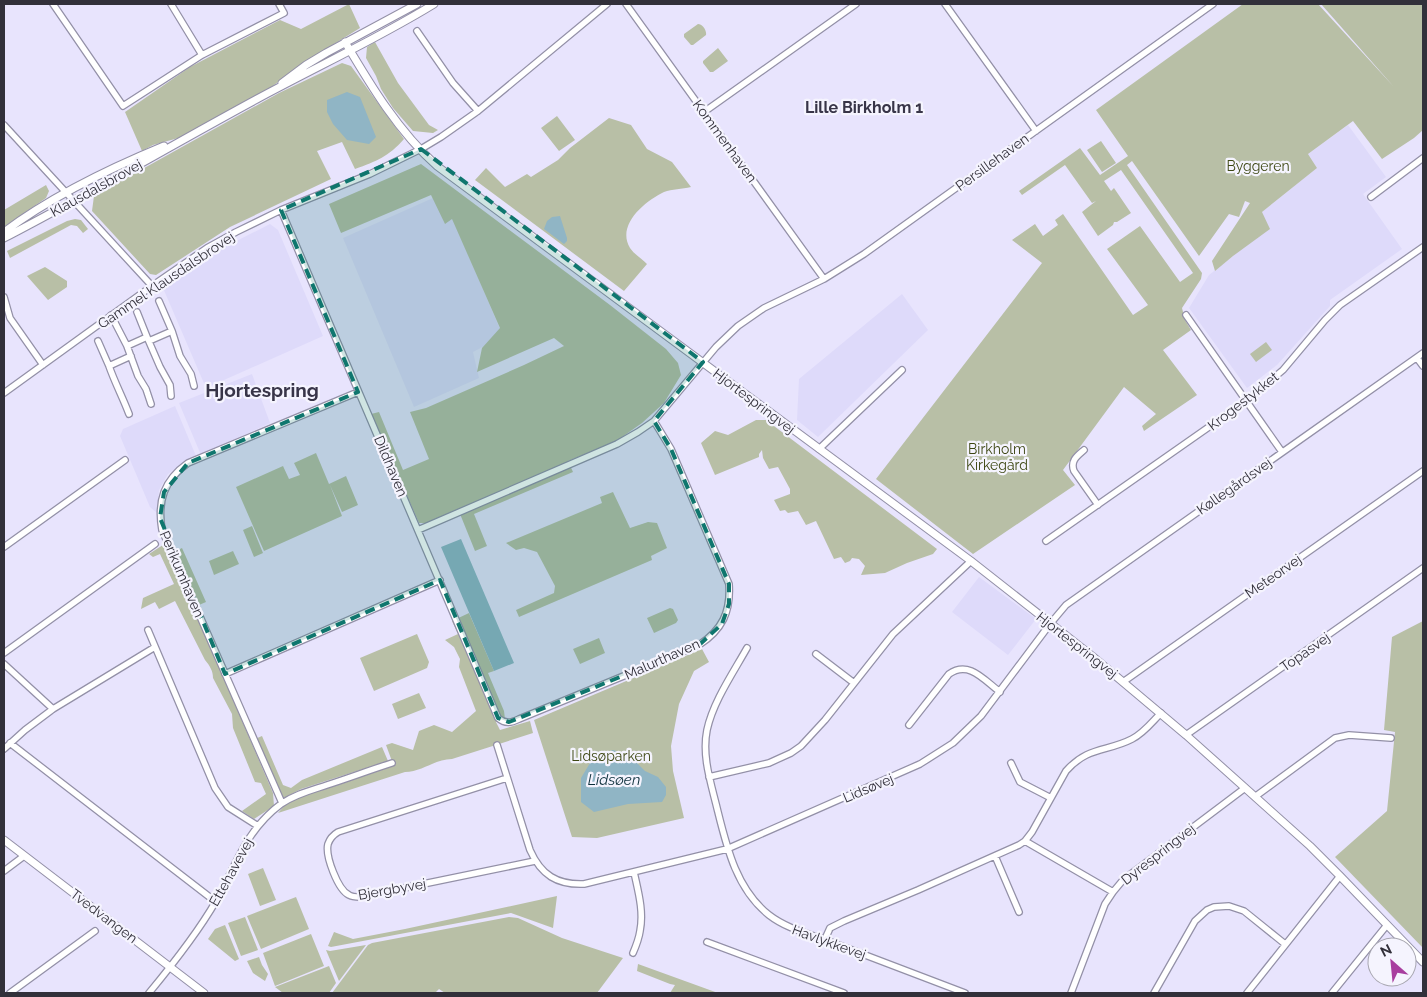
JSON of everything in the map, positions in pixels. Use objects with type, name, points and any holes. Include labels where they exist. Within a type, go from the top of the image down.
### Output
[{"type":"street","points":[[53,4],[123,106],[202,55],[284,13],[279,4]]},
{"type":"street","points":[[171,4],[202,55]]},
{"type":"street","name":"Klausdalsbrovej","points":[[270,92],[306,65],[345,42],[418,4]]},
{"type":"street","name":"Klausdalsbrovej","points":[[4,238],[74,202],[187,137],[434,4]]},
{"type":"street","name":"Gammel Klausdalsbrovej","points":[[4,393],[207,248],[281,210],[370,174],[421,150],[478,111],[607,4]]},
{"type":"street","name":"Kommenhaven","points":[[626,4],[824,279]]},
{"type":"street","points":[[704,112],[856,4]]},
{"type":"street","points":[[945,4],[1036,131]]},
{"type":"street","name":"Persillehaven","points":[[764,308],[824,279],[864,254],[1213,4]]},
{"type":"street","points":[[417,31],[453,83],[478,111]]},
{"type":"street","name":"Hjortespringvej","points":[[345,42],[383,104],[408,137],[437,166],[971,562],[1124,682],[1256,796],[1340,876],[1423,962]]},
{"type":"street","points":[[4,125],[152,286]]},
{"type":"street","name":"Klausdalsbrovej","points":[[4,232],[65,192],[134,158],[187,137]]},
{"type":"street","points":[[1371,197],[1423,158]]},
{"type":"street","name":"Dildhaven","points":[[281,210],[498,718],[503,722]]},
{"type":"street","name":"Krogestykket","points":[[1046,541],[1246,402],[1283,370],[1340,305],[1423,247]]},
{"type":"street","points":[[4,297],[10,318],[43,365]]},
{"type":"street","points":[[159,301],[180,356],[191,374],[194,386]]},
{"type":"street","name":"Hjortespringvej","points":[[703,362],[733,330],[764,308]]},
{"type":"street","points":[[137,312],[160,367],[170,385],[171,396]]},
{"type":"street","points":[[112,315],[151,404]]},
{"type":"street","points":[[1186,315],[1282,452]]},
{"type":"street","points":[[127,346],[172,331]]},
{"type":"street","points":[[98,340],[129,414]]},
{"type":"street","name":"Køllegårdsvej","points":[[1050,624],[1066,605],[1423,353]]},
{"type":"street","points":[[109,366],[131,356]]},
{"type":"street","points":[[1417,358],[1423,366]]},
{"type":"street","points":[[418,530],[630,437],[654,420],[703,362]]},
{"type":"street","points":[[819,449],[902,370]]},
{"type":"street","name":"Perikumhaven","points":[[282,803],[162,530],[160,518],[161,504],[170,480],[178,470],[188,463],[358,392]]},
{"type":"street","name":"Malurthaven","points":[[503,722],[519,720],[699,645],[722,624],[729,604],[729,584],[671,448],[654,420]]},
{"type":"street","points":[[1084,450],[1074,458],[1072,468],[1098,505]]},
{"type":"street","points":[[4,547],[124,460]]},
{"type":"street","name":"Meteorvej","points":[[1124,682],[1423,471]]},
{"type":"street","points":[[4,653],[155,544]]},
{"type":"street","points":[[709,777],[769,764],[791,753],[810,738],[892,634],[971,562]]},
{"type":"street","name":"Topasvej","points":[[1186,735],[1423,568]]},
{"type":"street","points":[[225,674],[440,580]]},
{"type":"street","name":"Lidsøvej","points":[[497,745],[530,850],[541,870],[564,883],[590,882],[727,849],[920,764],[953,743],[981,716],[1050,624]]},
{"type":"street","points":[[148,630],[214,788],[228,807],[258,826]]},
{"type":"street","points":[[4,749],[25,730],[54,709],[155,647]]},
{"type":"street","name":"Havlykkevej","points":[[747,648],[716,705],[707,731],[706,744],[709,777],[727,849],[745,888],[754,901],[769,915],[786,926],[965,993]]},
{"type":"street","points":[[816,654],[854,683]]},
{"type":"street","points":[[4,664],[54,709]]},
{"type":"street","points":[[909,725],[954,670],[967,668],[1000,692]]},
{"type":"street","points":[[825,939],[830,928],[844,921],[995,856],[1025,841],[1066,771],[1079,758],[1095,751],[1122,744],[1134,738],[1143,732],[1161,713]]},
{"type":"street","points":[[1256,796],[1335,738],[1349,735],[1391,738]]},
{"type":"street","points":[[10,743],[216,902]]},
{"type":"street","name":"Ettehavevej","points":[[149,993],[196,932],[216,902],[245,843],[258,826],[282,803],[301,794],[392,763]]},
{"type":"street","points":[[1011,763],[1020,782],[1051,798]]},
{"type":"street","name":"Bjergbyvej","points":[[507,778],[338,832],[328,844],[328,854],[343,891],[350,896],[360,898],[535,861]]},
{"type":"street","name":"Dyrespringvej","points":[[1071,993],[1105,904],[1123,880],[1245,788]]},
{"type":"street","name":"Tvedvangen","points":[[4,840],[204,993]]},
{"type":"street","points":[[1025,841],[1113,892]]},
{"type":"street","points":[[4,871],[24,856]]},
{"type":"street","points":[[995,856],[1019,912]]},
{"type":"street","points":[[634,872],[641,917],[634,953]]},
{"type":"street","points":[[1247,993],[1340,876]]},
{"type":"street","points":[[1154,993],[1195,921],[1207,910],[1214,907],[1230,906],[1244,911],[1285,944]]},
{"type":"street","points":[[1332,993],[1386,925]]},
{"type":"street","points":[[10,993],[96,931]]},
{"type":"street","points":[[707,942],[844,993]]},
{"type":"highlighted area","points":[[421,149],[703,362],[654,421],[671,449],[729,584],[729,604],[722,624],[699,645],[509,722],[498,718],[440,580],[225,674],[160,518],[164,492],[188,463],[358,392],[281,210]]},
{"type":"shaded area","points":[[1348,125],[1386,177],[1363,194],[1402,249],[1330,300],[1330,306],[1277,365],[1247,388],[1189,308],[1209,275],[1233,256],[1262,212],[1317,168],[1308,154]]},
{"type":"shaded area","points":[[433,198],[452,217],[503,336],[473,352],[479,378],[414,407],[343,238]]},
{"type":"shaded area","points":[[270,224],[278,230],[323,336],[206,388],[163,288],[213,253]]},
{"type":"shaded area","points":[[902,294],[928,330],[818,437],[797,420],[799,379]]},
{"type":"shaded area","points":[[252,374],[270,423],[201,455],[179,403]]},
{"type":"shaded area","points":[[175,406],[196,456],[168,474],[159,490],[157,513],[150,507],[120,436],[123,429]]},
{"type":"shaded area","points":[[979,577],[1036,619],[1008,655],[952,612]]},
{"type":"green space","points":[[349,4],[360,28],[305,62],[266,91],[182,137],[153,145],[142,151],[125,112],[190,67],[280,20],[301,29]]},
{"type":"green space","points":[[1243,4],[1318,4],[1394,87],[1321,4],[1423,4],[1423,130],[1382,159],[1353,121],[1308,154],[1317,168],[1262,212],[1270,229],[1215,271],[1212,261],[1250,203],[1245,201],[1239,217],[1229,214],[1199,256],[1132,161],[1127,165],[1202,273],[1201,279],[1182,308],[1185,320],[1191,330],[1163,350],[1197,395],[1144,431],[1142,426],[1156,414],[1124,387],[1063,470],[1075,485],[973,554],[876,479],[1042,263],[1012,240],[1035,224],[1043,236],[1058,225],[1055,220],[1063,214],[1133,315],[1148,305],[1107,249],[1140,226],[1180,282],[1193,273],[1121,170],[1104,181],[1111,191],[1114,188],[1131,213],[1114,222],[1113,225],[1098,236],[1082,212],[1096,201],[1092,203],[1065,165],[1022,195],[1019,191],[1080,148],[1100,175],[1128,156],[1096,110]]},
{"type":"green space","points":[[698,24],[704,28],[706,35],[691,45],[684,37],[684,34]]},
{"type":"green space","points":[[375,42],[398,83],[429,125],[438,130],[433,133],[413,131],[393,108],[381,89],[366,58],[367,47]]},
{"type":"green space","points":[[718,48],[728,61],[713,72],[710,72],[703,61]]},
{"type":"green space","points":[[342,63],[351,66],[404,139],[382,158],[355,169],[342,142],[317,151],[331,179],[230,227],[156,275],[150,274],[92,211],[94,196],[279,93]]},
{"type":"green space","points":[[557,116],[575,140],[559,151],[541,128]]},
{"type":"green space","points":[[609,118],[631,125],[647,149],[672,162],[691,187],[664,192],[649,201],[635,215],[627,231],[627,239],[630,248],[647,264],[624,291],[475,180],[486,168],[505,187],[527,174],[531,177],[558,160],[570,148]]},
{"type":"green space","points":[[1101,141],[1116,163],[1102,172],[1087,150]]},
{"type":"green space","points":[[421,164],[666,349],[678,363],[681,375],[664,403],[642,423],[615,442],[568,461],[573,472],[474,514],[487,546],[475,551],[458,509],[426,523],[419,523],[371,414],[379,412],[403,470],[429,459],[410,412],[426,408],[564,346],[554,338],[477,372],[482,348],[500,328],[452,219],[445,224],[431,195],[341,233],[329,204]]},
{"type":"green space","points":[[46,185],[49,191],[46,198],[4,227],[4,210]]},
{"type":"green space","points":[[81,220],[88,229],[83,233],[77,226],[71,225],[10,258],[7,251],[67,221]]},
{"type":"green space","points":[[45,267],[67,281],[67,287],[48,300],[27,276]]},
{"type":"green space","points":[[1266,342],[1272,350],[1256,362],[1250,354]]},
{"type":"green space","points":[[756,420],[766,420],[937,549],[933,554],[885,573],[861,575],[865,566],[859,559],[852,558],[845,563],[841,557],[834,559],[816,521],[806,525],[798,511],[788,513],[785,510],[780,511],[774,500],[790,494],[790,489],[778,467],[769,469],[763,458],[762,450],[759,457],[715,475],[701,443],[715,431],[728,435]]},
{"type":"green space","points":[[316,453],[329,484],[346,476],[358,505],[342,512],[330,485],[342,516],[264,551],[236,487],[283,466],[289,479],[300,475],[294,463]]},
{"type":"green space","points":[[613,492],[630,528],[648,522],[657,523],[667,548],[651,556],[652,560],[519,617],[516,610],[554,593],[555,586],[537,552],[524,548],[516,550],[506,543],[602,503],[600,497]]},
{"type":"green space","points":[[252,526],[263,553],[254,557],[243,530]]},
{"type":"green space","points":[[166,543],[273,793],[274,806],[254,819],[242,811],[266,794],[261,783],[255,782],[233,728],[232,714],[213,678],[211,669],[175,601],[159,609],[155,602],[141,609],[143,598],[174,584],[160,554],[153,557],[149,554]]},
{"type":"green space","points":[[182,548],[206,602],[199,605],[176,551]]},
{"type":"green space","points":[[233,551],[239,564],[214,575],[209,561]]},
{"type":"green space","points":[[670,608],[673,609],[678,620],[676,623],[654,633],[647,618]]},
{"type":"green space","points":[[469,613],[494,671],[488,673],[504,711],[505,719],[496,722],[500,730],[530,721],[533,733],[278,813],[285,805],[301,796],[393,764],[386,745],[392,743],[413,750],[419,731],[434,725],[452,732],[476,711],[459,667],[460,659],[454,647],[445,640],[458,634],[452,621]]},
{"type":"green space","points":[[1423,621],[1423,948],[1417,942],[1417,937],[1412,937],[1335,857],[1387,811],[1395,732],[1384,730],[1392,637]]},
{"type":"green space","points":[[417,634],[429,662],[427,668],[374,691],[360,658]]},
{"type":"green space","points":[[599,638],[605,653],[580,664],[573,649]]},
{"type":"green space","name":"Lidsøparken","points":[[702,649],[709,662],[694,671],[679,704],[671,746],[673,771],[684,818],[597,838],[572,837],[534,720]]},
{"type":"green space","points":[[419,693],[426,708],[398,719],[392,704]]},
{"type":"green space","points":[[262,736],[283,785],[291,788],[302,780],[382,747],[388,761],[301,789],[282,799],[255,739]]},
{"type":"green space","points":[[263,868],[276,900],[260,906],[248,874]]},
{"type":"green space","points":[[557,896],[553,928],[511,913],[331,947],[328,946],[334,932],[353,939]]},
{"type":"green space","points":[[296,897],[309,929],[261,949],[247,916]]},
{"type":"green space","points":[[245,917],[258,950],[241,956],[228,923]]},
{"type":"green space","points":[[509,917],[518,918],[562,938],[623,958],[597,993],[445,993],[439,989],[435,993],[332,993],[368,945],[372,943]]},
{"type":"green space","points":[[225,925],[239,959],[235,961],[208,939],[215,929]]},
{"type":"green space","points":[[311,934],[324,966],[275,986],[263,953]]},
{"type":"green space","points":[[366,945],[339,981],[326,950]]},
{"type":"green space","points":[[259,957],[268,974],[265,981],[253,973],[247,961]]},
{"type":"green space","points":[[638,964],[718,993],[670,993],[675,985],[637,971]]},
{"type":"green space","points":[[329,966],[336,983],[329,993],[283,993],[275,987]]},
{"type":"water","points":[[347,92],[360,97],[376,137],[369,144],[347,140],[333,124],[327,112],[327,100]]},
{"type":"water","points":[[560,216],[567,238],[564,244],[544,229],[547,221],[552,217]]},
{"type":"water","points":[[461,539],[514,663],[494,671],[441,547]]},
{"type":"water","name":"Lidsøen","points":[[613,750],[630,756],[645,771],[658,777],[666,787],[666,795],[662,802],[628,804],[594,812],[581,802],[581,778],[590,763],[601,754]]},
{"type":"district","name":"Lille Birkholm 1","points":[[864,107]]},
{"type":"district","name":"Hjortespring","points":[[262,390]]},
{"type":"park label","name":"Byggeren","points":[[1258,166]]},
{"type":"park label","name":"Birkholm Kirkegård","points":[[997,458]]}]
